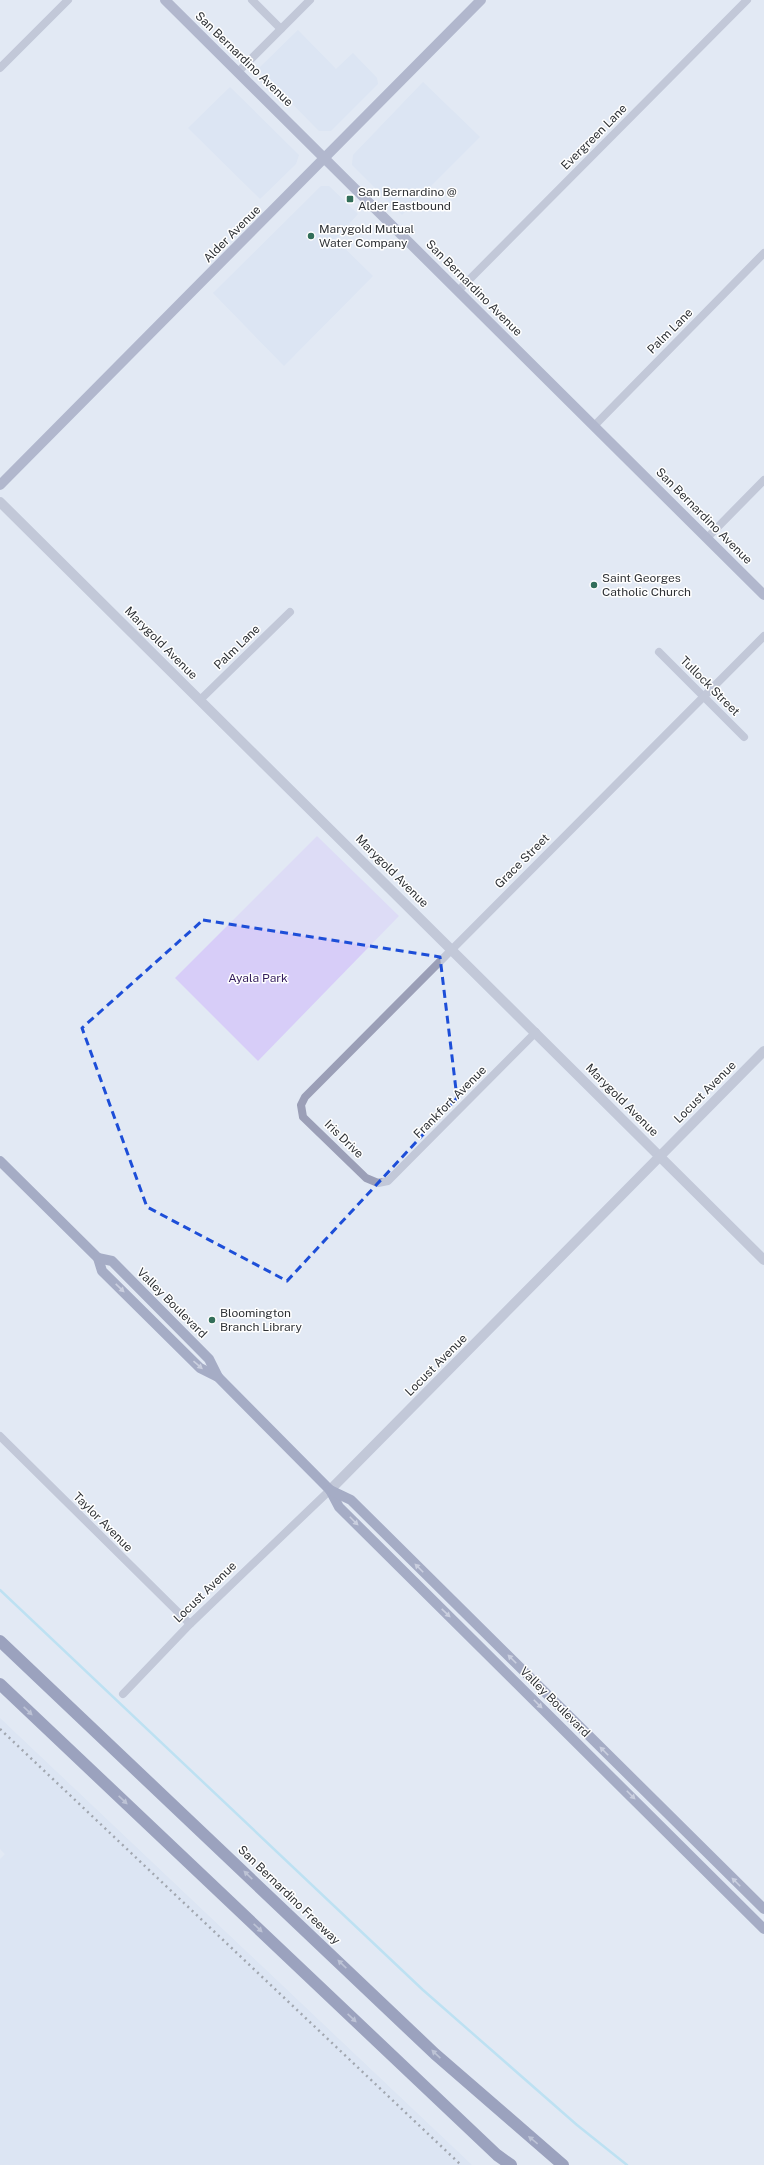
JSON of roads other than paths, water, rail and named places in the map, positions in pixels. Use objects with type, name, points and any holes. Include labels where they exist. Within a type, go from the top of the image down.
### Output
[{"type":"highway","name":"San Bernardino Freeway","points":[[0,1641],[435,2054],[563,2165]]},
{"type":"highway","points":[[0,1684],[497,2155],[510,2165]]},
{"type":"main road","name":"San Bernardino Avenue","points":[[165,0],[326,158],[764,595]]},
{"type":"main road","name":"Alder Avenue","points":[[0,486],[481,0]]},
{"type":"main road","name":"Valley Boulevard","points":[[0,1161],[98,1258],[112,1261],[178,1327],[209,1359],[218,1377],[330,1490],[339,1507],[764,1929]]},
{"type":"main road","name":"Valley Boulevard","points":[[330,1490],[351,1500],[764,1909]]},
{"type":"street","points":[[0,68],[68,0]]},
{"type":"street","points":[[252,0],[282,29]]},
{"type":"street","points":[[238,72],[310,0]]},
{"type":"street","name":"Evergreen Lane","points":[[458,291],[747,0]]},
{"type":"street","name":"Palm Lane","points":[[594,426],[764,253]]},
{"type":"street","points":[[707,538],[764,480]]},
{"type":"street","name":"Marygold Avenue","points":[[0,502],[536,1032],[764,1260]]},
{"type":"street","name":"Palm Lane","points":[[200,700],[290,612]]},
{"type":"street","name":"Grace Street","points":[[301,1105],[305,1096],[764,636]]},
{"type":"street","name":"Tullock Street","points":[[659,652],[704,695],[744,738]]},
{"type":"street","name":"Frankfort Avenue","points":[[378,1183],[388,1181],[396,1174],[536,1032]]},
{"type":"street","name":"Locust Avenue","points":[[123,1694],[190,1624],[330,1490],[764,1051]]},
{"type":"street","name":"Iris Drive","points":[[301,1105],[303,1117],[366,1178],[378,1183]]},
{"type":"street","name":"Taylor Avenue","points":[[0,1436],[190,1624]]},
{"type":"waterway","points":[[0,1590],[423,1990],[577,2125],[627,2165]]},
{"type":"railway","points":[[0,1729],[461,2165]]},
{"type":"place","name":"San Bernardino @ Alder Eastbound","points":[[350,199]]},
{"type":"place","name":"Marygold Mutual Water Company","points":[[311,236]]},
{"type":"place","name":"Saint Georges Catholic Church","points":[[594,585]]},
{"type":"place","name":"Bloomington Branch Library","points":[[212,1320]]},
{"type":"park label","name":"Ayala Park","points":[[258,978]]}]
